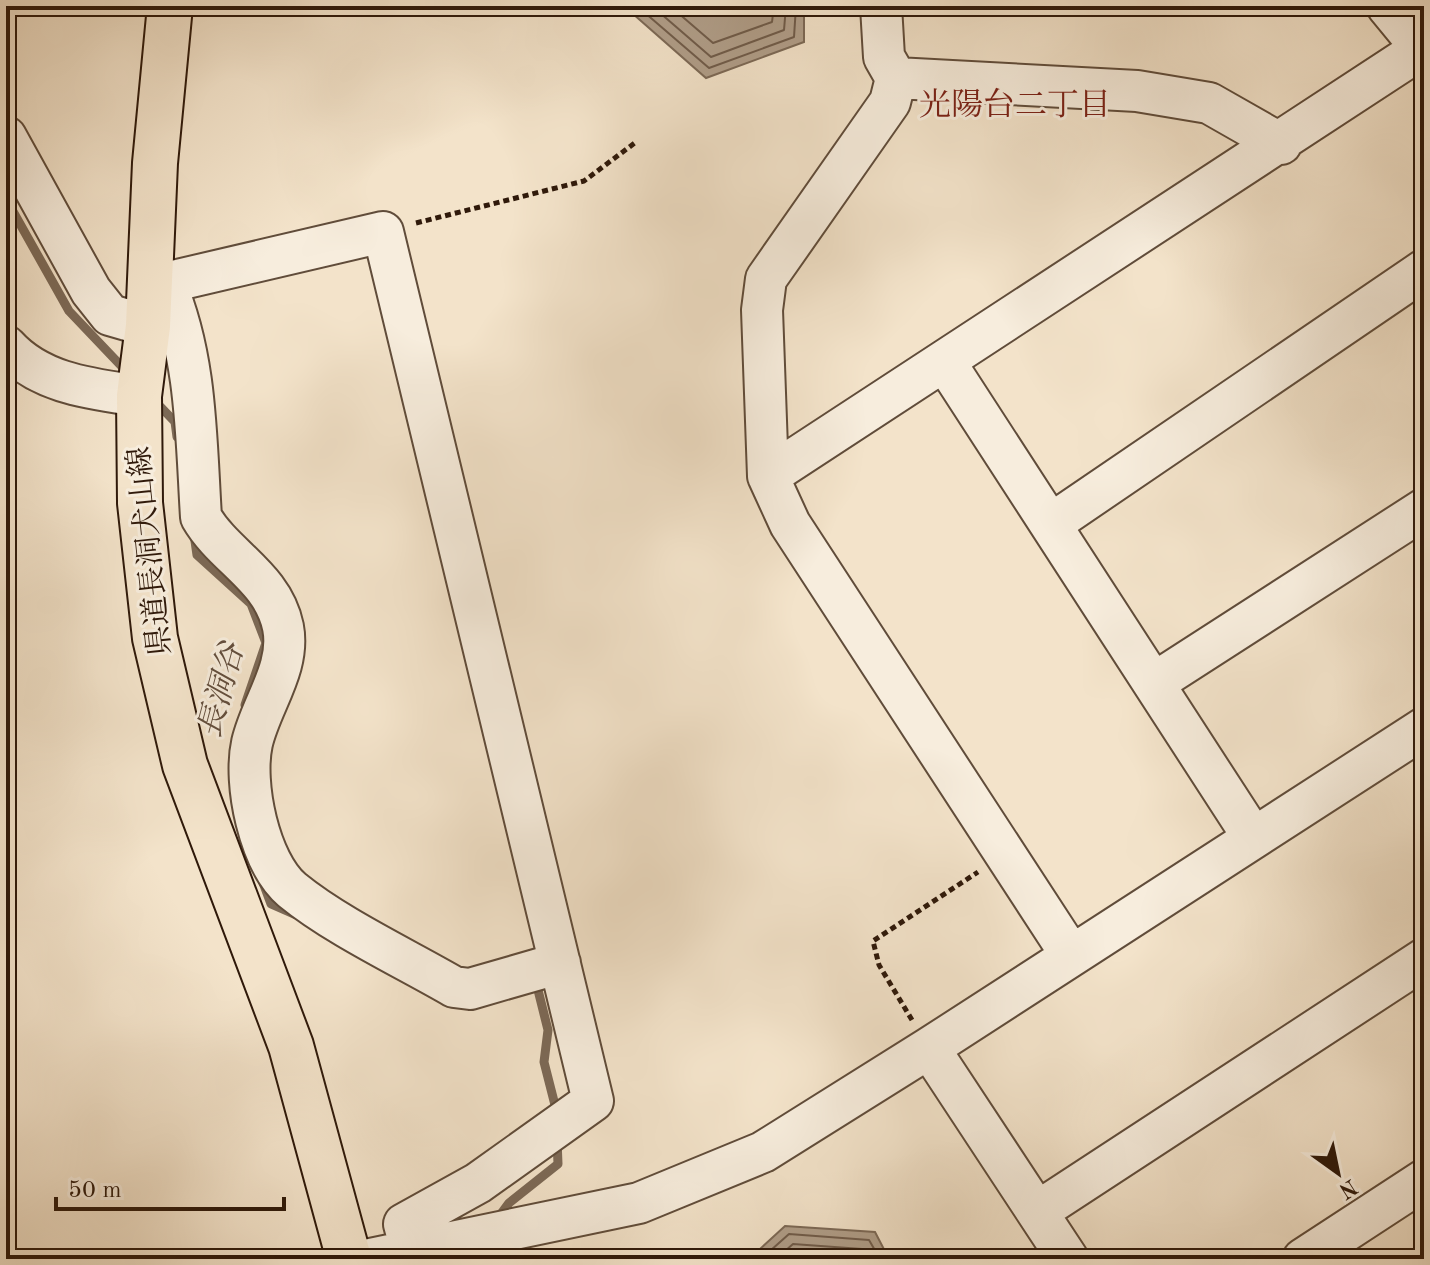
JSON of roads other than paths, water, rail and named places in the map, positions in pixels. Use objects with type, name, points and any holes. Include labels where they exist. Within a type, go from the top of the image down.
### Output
[{"type":"main road","name":"県道長洞犬山線","points":[[170,6],[155,163],[150,331],[140,503],[155,638],[185,765],[291,1046],[349,1259]]},
{"type":"street","points":[[881,6],[884,57],[896,78],[890,102],[766,279],[762,310],[768,476],[790,524],[1071,955]]},
{"type":"street","points":[[768,476],[1423,49],[1387,6]]},
{"type":"street","points":[[896,78],[1137,91],[1209,103],[1281,144]]},
{"type":"street","points":[[6,137],[91,291],[110,315],[150,331],[383,232],[593,1101],[478,1183],[404,1224],[430,1247]]},
{"type":"street","points":[[1051,524],[1424,270]]},
{"type":"street","points":[[6,346],[15,356],[70,386],[150,331],[176,307],[193,386],[201,517],[211,534],[257,576],[283,626],[280,670],[259,720],[248,776],[255,816],[272,863],[291,889],[454,987],[470,989],[560,963]]},
{"type":"street","points":[[945,362],[1253,837]]},
{"type":"street","points":[[1154,683],[1424,509]]},
{"type":"street","points":[[370,1259],[639,1203],[763,1152],[1253,837],[1420,739]]},
{"type":"street","points":[[1037,1212],[1424,959]]},
{"type":"street","points":[[929,1048],[1068,1259]]},
{"type":"street","points":[[1303,1259],[1424,1180]]},
{"type":"water","points":[[624,6],[804,6],[804,42],[706,78]]},
{"type":"water","points":[[785,1226],[875,1232],[889,1259],[749,1259]]},
{"type":"waterway","name":"長洞谷","points":[[6,199],[69,311],[127,372]]},
{"type":"waterway","name":"長洞谷","points":[[154,400],[175,422],[177,437]]},
{"type":"waterway","name":"長洞谷","points":[[194,534],[197,555],[251,604],[266,643],[245,705]]},
{"type":"waterway","name":"長洞谷","points":[[262,880],[271,904],[296,915]]},
{"type":"waterway","name":"長洞谷","points":[[531,988],[537,986],[548,1030],[544,1062],[557,1113]]},
{"type":"waterway","name":"長洞谷","points":[[498,1218],[509,1203],[558,1164],[557,1140]]},
{"type":"district","name":"光陽台二丁目","points":[[1015,107]]}]
